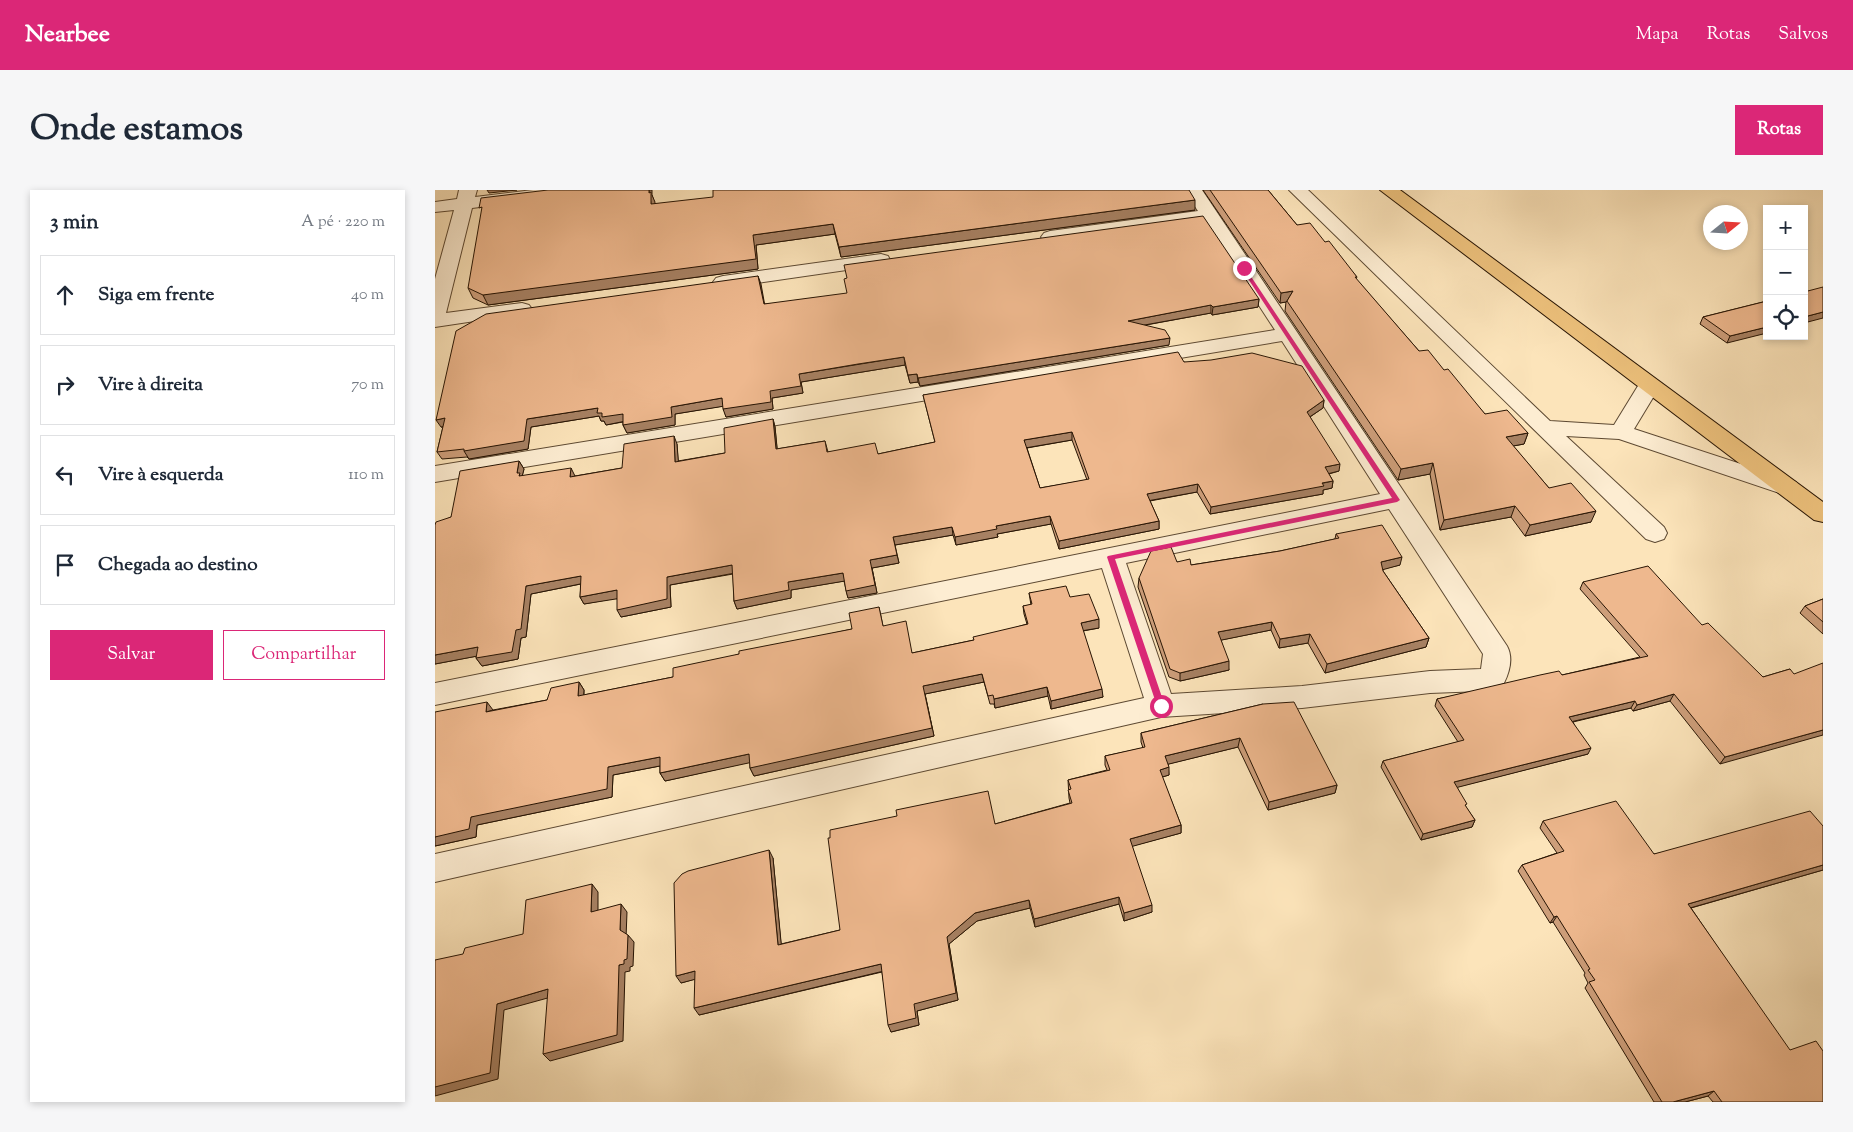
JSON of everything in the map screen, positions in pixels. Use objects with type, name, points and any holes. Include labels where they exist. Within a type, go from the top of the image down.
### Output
[{"type":"main road","points":[[1389,190],[1649,386],[1823,514]]},
{"type":"street","points":[[435,195],[577,190]]},
{"type":"street","points":[[435,868],[1161,706],[1303,697],[1430,682],[1482,680],[1494,675],[1497,653],[1193,190]]},
{"type":"street","points":[[1298,190],[1655,533]]},
{"type":"street","points":[[435,207],[469,194]]},
{"type":"street","points":[[435,316],[469,194]]},
{"type":"street","points":[[1033,239],[1209,215]]},
{"type":"street","points":[[709,284],[896,258]]},
{"type":"street","points":[[435,321],[543,307]]},
{"type":"street","points":[[435,474],[1288,334]]},
{"type":"street","points":[[1621,432],[1649,386]]},
{"type":"street","points":[[1544,428],[1621,432],[1788,488]]},
{"type":"street","points":[[435,694],[1397,500]]},
{"type":"street","points":[[1111,557],[1161,706]]},
{"type":"building","points":[[548,190],[649,190],[649,193],[651,192],[651,204],[713,197],[713,190],[1189,190],[1195,200],[839,247],[833,224],[753,235],[756,259],[483,295],[468,288],[482,207],[479,208],[481,198]]},
{"type":"building","points":[[1210,190],[1268,190],[1297,225],[1310,223],[1325,242],[1329,241],[1357,277],[1355,277],[1419,351],[1428,350],[1444,370],[1448,369],[1485,414],[1507,410],[1528,433],[1506,437],[1549,488],[1571,483],[1596,511],[1530,525],[1515,506],[1444,520],[1433,463],[1401,469],[1287,301],[1293,291],[1281,293]]},
{"type":"building","points":[[1203,216],[1259,299],[1213,307],[1211,305],[1128,321],[1165,330],[1170,338],[918,378],[917,374],[908,375],[904,357],[858,364],[799,374],[801,386],[770,391],[771,402],[723,409],[722,398],[671,407],[672,417],[623,425],[623,414],[602,417],[602,413],[597,413],[598,408],[527,419],[524,441],[464,451],[464,449],[437,452],[445,418],[436,420],[456,331],[486,314],[758,276],[764,304],[847,293],[844,279],[847,278],[844,265]]},
{"type":"building","points":[[1823,287],[1823,312],[1808,316],[1808,291]]},
{"type":"building","points":[[1763,302],[1763,328],[1730,336],[1703,317]]},
{"type":"building","points":[[1178,352],[1184,362],[1211,360],[1252,353],[1302,366],[1324,400],[1307,412],[1340,464],[1325,467],[1333,481],[1322,483],[1324,486],[1211,507],[1198,484],[1147,494],[1159,521],[1059,541],[1050,516],[996,526],[997,529],[955,537],[952,527],[893,537],[897,555],[870,560],[875,585],[846,591],[843,573],[788,582],[789,590],[734,601],[732,565],[667,577],[667,599],[617,610],[617,590],[580,597],[581,576],[526,586],[521,629],[516,630],[512,652],[476,658],[478,647],[435,655],[435,525],[436,522],[451,517],[460,471],[519,461],[517,473],[520,473],[519,476],[571,468],[570,477],[622,468],[624,444],[674,436],[675,462],[725,453],[724,428],[773,419],[776,449],[825,441],[827,452],[875,443],[878,454],[935,442],[923,395]],"holes":[[[1072,432],[1089,479],[1040,488],[1024,440]]]},
{"type":"building","points":[[1382,525],[1402,557],[1381,562],[1383,571],[1429,638],[1327,664],[1310,634],[1280,639],[1272,622],[1218,632],[1229,661],[1180,673],[1170,669],[1139,578],[1151,551],[1171,547],[1177,562],[1190,559],[1191,565],[1280,551],[1339,538],[1336,534]]},
{"type":"building","points":[[1648,566],[1702,625],[1708,623],[1763,677],[1790,669],[1794,674],[1823,663],[1823,730],[1725,757],[1674,694],[1637,705],[1635,701],[1569,717],[1591,748],[1454,782],[1475,820],[1423,834],[1383,761],[1464,740],[1437,699],[1559,671],[1562,675],[1648,656],[1583,582]]},
{"type":"building","points":[[1066,586],[1070,597],[1089,594],[1099,619],[1081,623],[1102,689],[1051,701],[1047,687],[994,699],[993,695],[988,696],[982,674],[923,686],[932,728],[750,768],[749,754],[660,773],[660,757],[608,767],[607,789],[471,817],[469,829],[435,837],[435,712],[487,702],[486,712],[547,700],[551,688],[579,682],[578,696],[673,677],[673,668],[739,654],[739,651],[852,629],[849,613],[879,607],[883,626],[906,621],[912,653],[974,640],[973,637],[1028,624],[1023,606],[1032,604],[1029,593]]},
{"type":"building","points":[[1823,599],[1823,622],[1805,606]]},
{"type":"building","points":[[1294,702],[1337,785],[1269,802],[1240,738],[1165,756],[1169,767],[1160,770],[1181,825],[1130,839],[1152,905],[1124,913],[1119,897],[1034,919],[1029,900],[975,913],[947,937],[956,993],[914,1004],[916,1018],[888,1025],[881,964],[694,1008],[695,971],[676,976],[674,883],[682,874],[688,871],[769,850],[778,945],[840,930],[828,838],[830,838],[830,830],[897,816],[896,810],[988,791],[995,824],[1072,803],[1068,790],[1071,789],[1068,780],[1110,770],[1105,756],[1145,747],[1141,733],[1263,704]]},
{"type":"building","points":[[1616,801],[1654,854],[1810,811],[1823,826],[1823,865],[1688,904],[1790,1050],[1816,1041],[1823,1051],[1823,1102],[1722,1102],[1714,1091],[1673,1102],[1662,1102],[1589,982],[1595,980],[1588,970],[1590,969],[1557,916],[1554,917],[1522,865],[1564,851],[1543,821]]},
{"type":"building","points":[[592,884],[591,912],[621,904],[620,930],[628,935],[627,959],[624,960],[624,964],[619,965],[617,1035],[543,1054],[548,989],[497,1004],[490,1073],[435,1087],[435,960],[463,954],[465,948],[523,934],[526,900]]},
{"type":"route","points":[[1161,706],[1111,557],[1397,500],[1244,268]]}]
